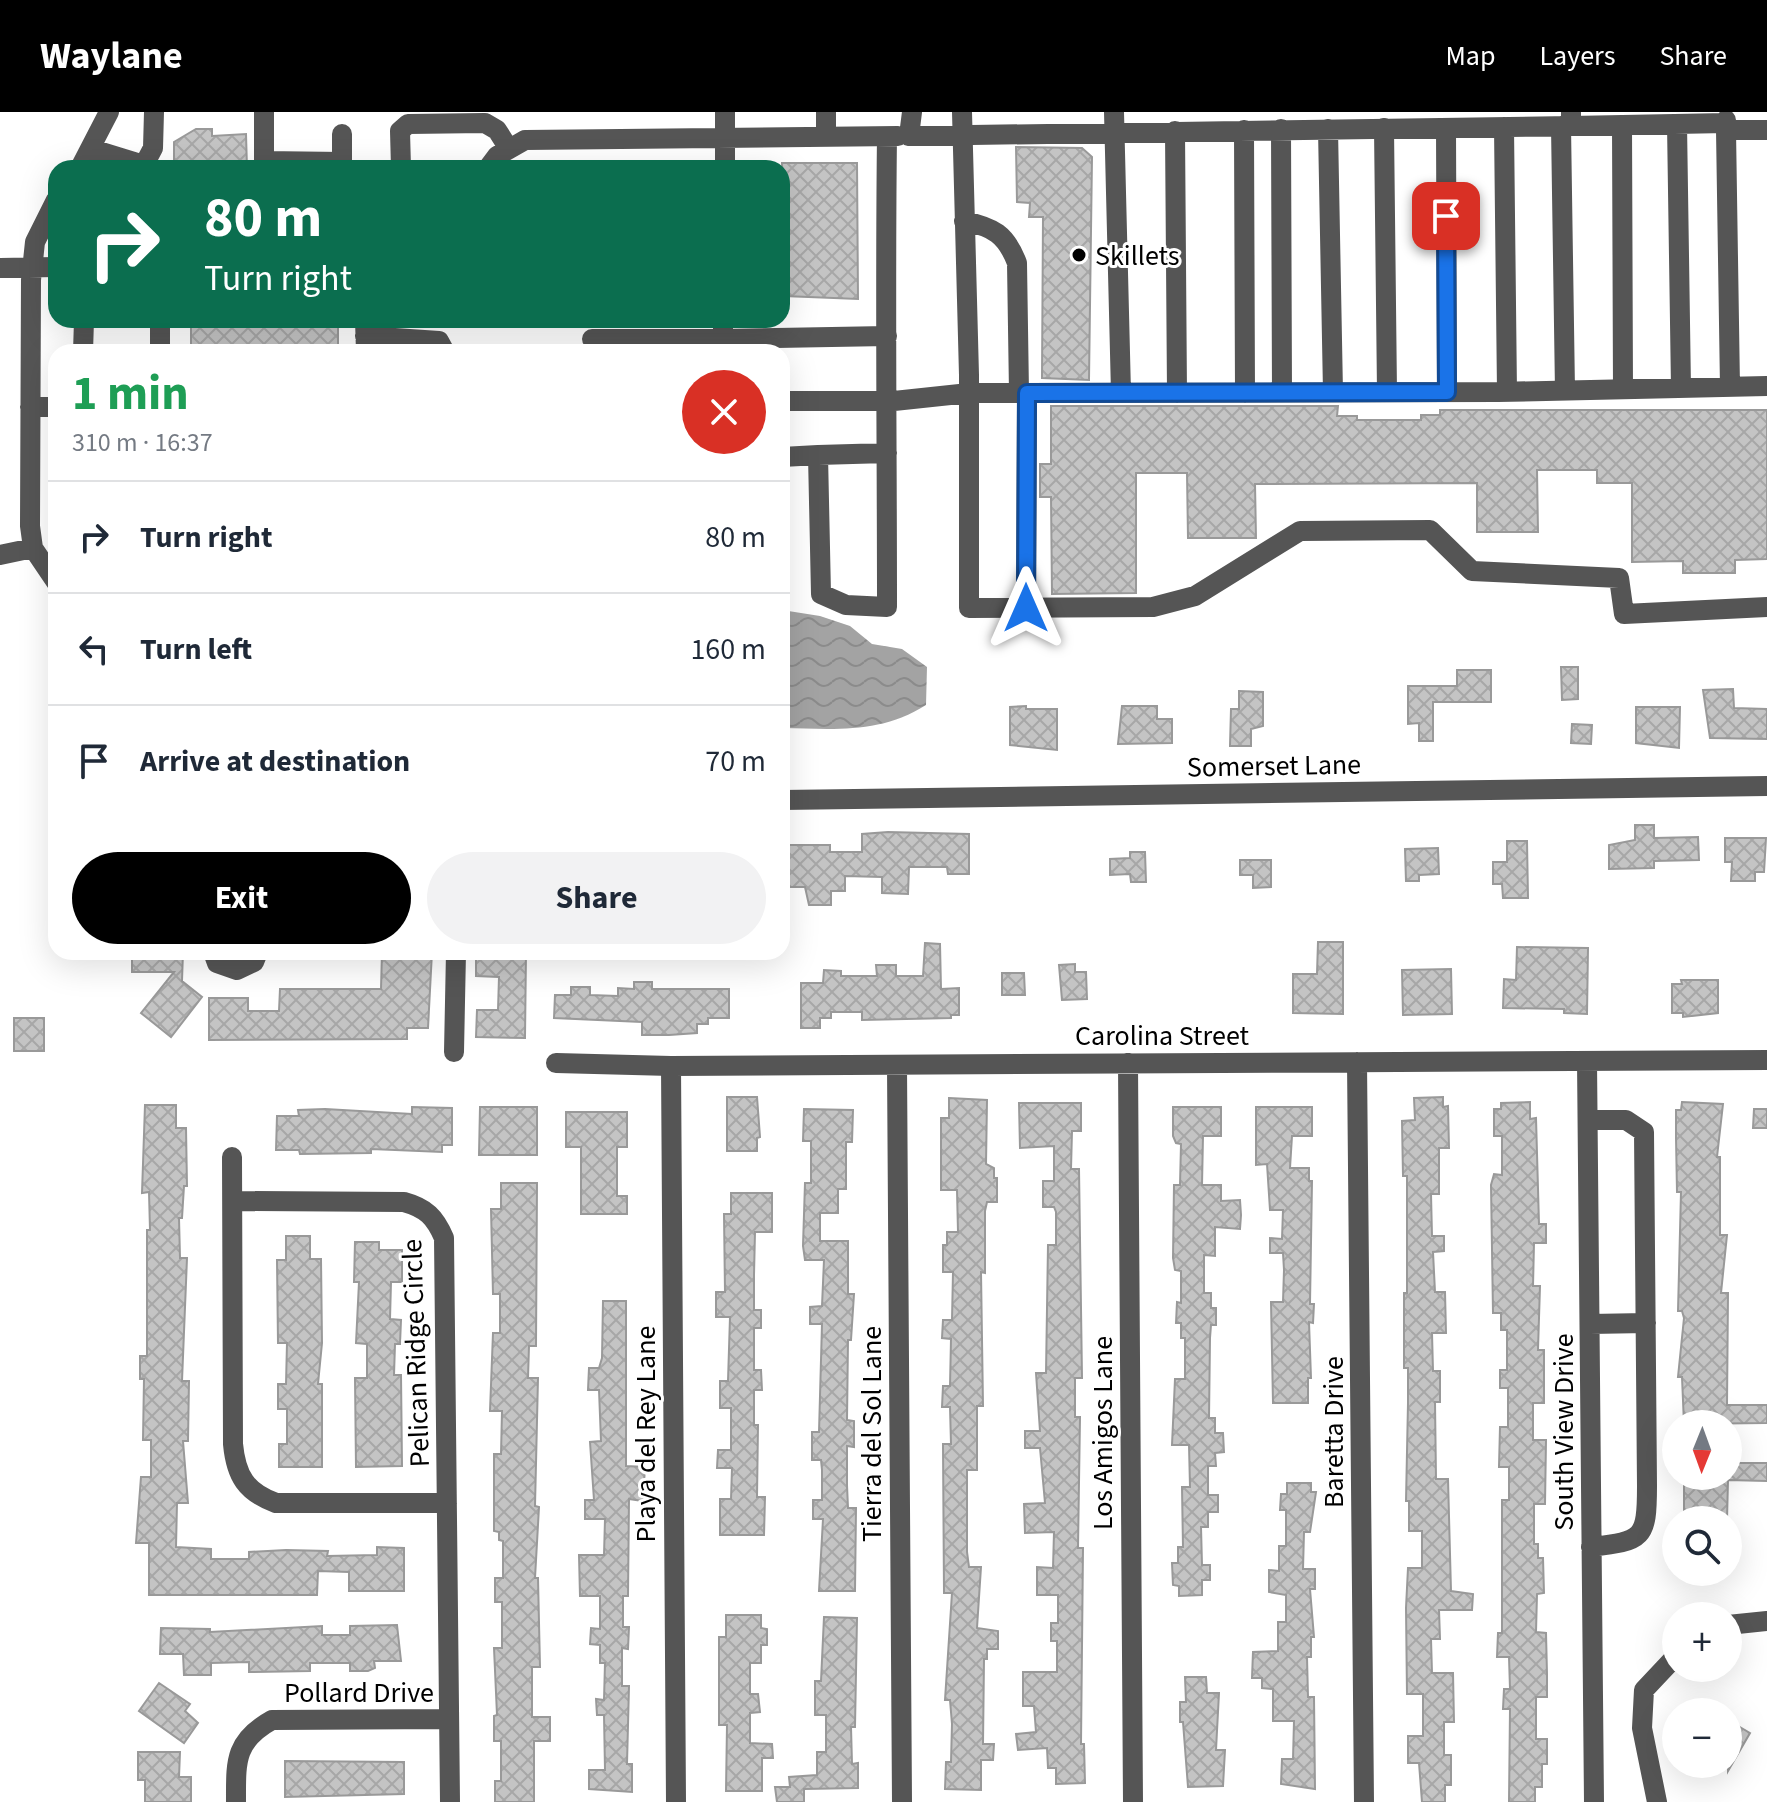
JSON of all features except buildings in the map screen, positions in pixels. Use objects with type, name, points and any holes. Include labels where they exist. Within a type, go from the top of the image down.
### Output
[{"type":"street","points":[[92,149],[93,112]]},
{"type":"street","points":[[85,160],[109,112]]},
{"type":"street","points":[[147,160],[153,148],[154,112]]},
{"type":"street","points":[[264,112],[264,160]]},
{"type":"street","points":[[725,112],[725,160]]},
{"type":"street","points":[[826,112],[826,137]]},
{"type":"street","points":[[909,136],[912,112]]},
{"type":"street","points":[[962,112],[969,393],[969,608],[1153,607],[1195,596],[1300,531],[1430,530],[1472,571],[1619,578],[1624,614],[1767,607]]},
{"type":"street","points":[[497,160],[525,140],[887,137],[1114,122],[1175,131],[1281,129],[1304,121],[1328,129],[1446,128],[1510,122],[1622,125],[1726,122],[1767,130]]},
{"type":"street","points":[[1114,122],[1121,393]]},
{"type":"street","points":[[1507,392],[1510,122]]},
{"type":"street","points":[[1565,391],[1568,122]]},
{"type":"street","points":[[1726,122],[1730,387]]},
{"type":"street","points":[[401,160],[400,131],[408,124],[485,123],[497,130],[509,149]]},
{"type":"street","points":[[1677,124],[1681,388]]},
{"type":"street","points":[[1622,125],[1623,389]]},
{"type":"street","points":[[1384,128],[1387,392]]},
{"type":"street","points":[[1446,128],[1447,392]]},
{"type":"street","points":[[1281,129],[1282,392]]},
{"type":"street","points":[[1328,129],[1333,392]]},
{"type":"street","points":[[1244,130],[1245,393]]},
{"type":"street","points":[[1175,131],[1177,393]]},
{"type":"street","points":[[342,134],[342,160]]},
{"type":"street","points":[[818,455],[821,594],[846,605],[887,607],[887,137]]},
{"type":"street","points":[[92,149],[128,160]]},
{"type":"street","points":[[48,213],[42,223],[32,268],[30,407],[33,548],[48,573]]},
{"type":"street","points":[[964,221],[993,227],[1011,248],[1017,263],[1023,393],[1026,608]]},
{"type":"street","points":[[0,268],[48,267]]},
{"type":"street","points":[[365,336],[439,341],[441,344]]},
{"type":"street","points":[[592,339],[887,336]]},
{"type":"street","points":[[790,401],[887,401],[969,393],[1507,392],[1767,386]]},
{"type":"street","points":[[30,407],[48,407]]},
{"type":"street","points":[[790,457],[887,453]]},
{"type":"street","points":[[0,555],[33,548]]},
{"type":"street","name":"Somerset Lane","points":[[790,800],[1767,786]]},
{"type":"street","points":[[216,960],[237,970],[255,960]]},
{"type":"street","points":[[454,1052],[456,960]]},
{"type":"street","name":"Carolina Street","points":[[556,1063],[897,1066],[1767,1060]]},
{"type":"street","name":"South View Drive","points":[[1587,1061],[1594,1802]]},
{"type":"street","name":"Baretta Drive","points":[[1357,1062],[1364,1802]]},
{"type":"street","name":"Los Amigos Lane","points":[[1128,1063],[1133,1802]]},
{"type":"street","name":"Playa del Rey Lane","points":[[671,1066],[676,1802]]},
{"type":"street","name":"Tierra del Sol Lane","points":[[897,1066],[902,1802]]},
{"type":"street","points":[[1588,1120],[1626,1120],[1644,1132],[1646,1323],[1647,1523],[1635,1540],[1591,1547]]},
{"type":"street","name":"Pelican Ridge Circle","points":[[232,1157],[233,1444],[235,1464],[242,1483],[256,1496],[276,1503],[447,1503]]},
{"type":"street","name":"Pelican Ridge Circle","points":[[233,1201],[404,1202],[422,1207],[437,1220],[444,1238],[450,1802]]},
{"type":"street","points":[[1590,1324],[1646,1323]]},
{"type":"street","points":[[1742,1624],[1767,1621]]},
{"type":"street","points":[[1657,1802],[1642,1728],[1644,1690],[1662,1671]]},
{"type":"street","name":"Pollard Drive","points":[[236,1802],[240,1747],[254,1730],[272,1720],[448,1719]]},
{"type":"water","points":[[790,611],[820,616],[850,626],[872,644],[902,649],[927,667],[926,705],[892,721],[839,729],[790,728]]},
{"type":"place","name":"Skillets","points":[[1079,255]]},
{"type":"route","points":[[1026,608],[1027,393],[1447,392],[1446,216]]}]
